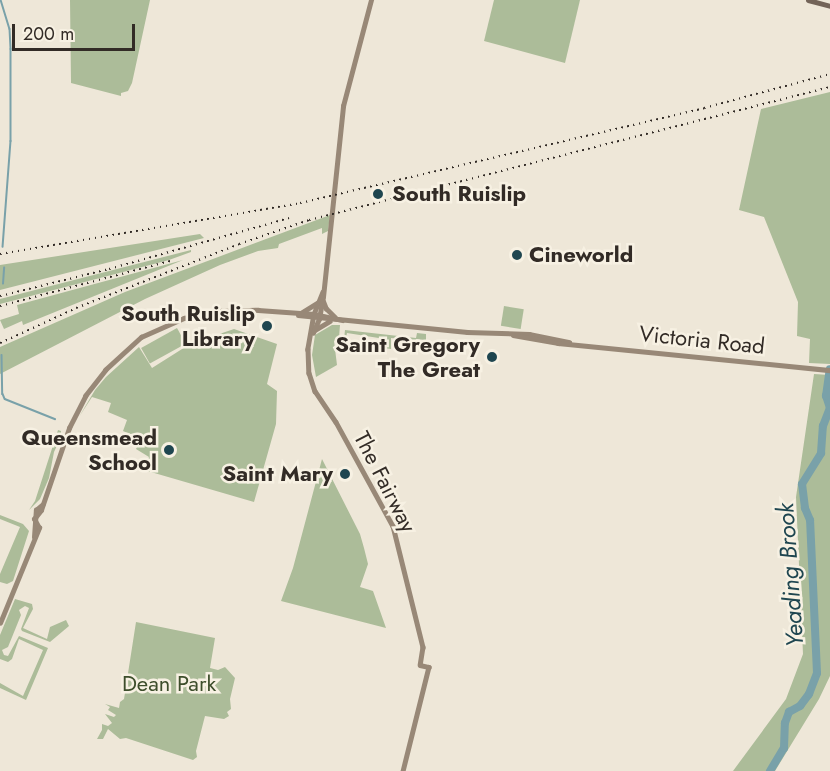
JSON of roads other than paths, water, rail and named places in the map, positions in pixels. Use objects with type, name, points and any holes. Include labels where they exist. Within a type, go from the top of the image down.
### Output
[{"type":"main road","points":[[808,0],[830,6]]},
{"type":"street","points":[[311,334],[323,294],[344,106],[371,0]]},
{"type":"street","points":[[311,334],[309,325],[298,315],[318,302],[323,294]]},
{"type":"street","points":[[323,294],[326,308],[336,318]]},
{"type":"street","points":[[317,317],[318,302]]},
{"type":"street","name":"Victoria Road","points":[[0,623],[34,537],[36,510],[42,505],[69,428],[85,396],[105,370],[141,337],[172,322],[209,312],[248,309],[342,320]]},
{"type":"street","name":"Victoria Road","points":[[317,317],[330,321],[342,320],[541,336],[572,343],[829,370]]},
{"type":"street","points":[[311,334],[330,321]]},
{"type":"street","name":"The Fairway","points":[[311,334],[308,367],[315,391],[336,422],[393,526],[423,646],[420,665],[429,667],[403,771]]},
{"type":"waterway","points":[[1,0],[10,29],[11,49],[11,141],[3,247]]},
{"type":"waterway","points":[[3,284],[4,268]]},
{"type":"waterway","points":[[2,355],[5,399],[55,419]]},
{"type":"waterway","name":"Yeading Brook","points":[[770,771],[784,748],[785,723],[789,712],[800,706],[809,694],[817,673],[810,520],[805,508],[802,484],[821,453],[823,426],[830,408],[826,396],[830,369]]},
{"type":"railway","points":[[0,254],[300,203],[704,108],[830,74]]},
{"type":"railway","points":[[0,343],[76,308],[239,244],[309,220],[830,87]]},
{"type":"railway","points":[[0,296],[109,269],[289,218]]},
{"type":"railway","points":[[0,306],[170,261]]},
{"type":"place","name":"South Ruislip","points":[[378,194]]},
{"type":"place","name":"Cineworld","points":[[517,255]]},
{"type":"place","name":"South Ruislip Library","points":[[267,326]]},
{"type":"place","name":"Saint Gregory The Great","points":[[492,357]]},
{"type":"place","name":"Queensmead School","points":[[169,450]]},
{"type":"place","name":"Saint Mary","points":[[345,474]]},
{"type":"park label","name":"Dean Park","points":[[169,684]]}]
